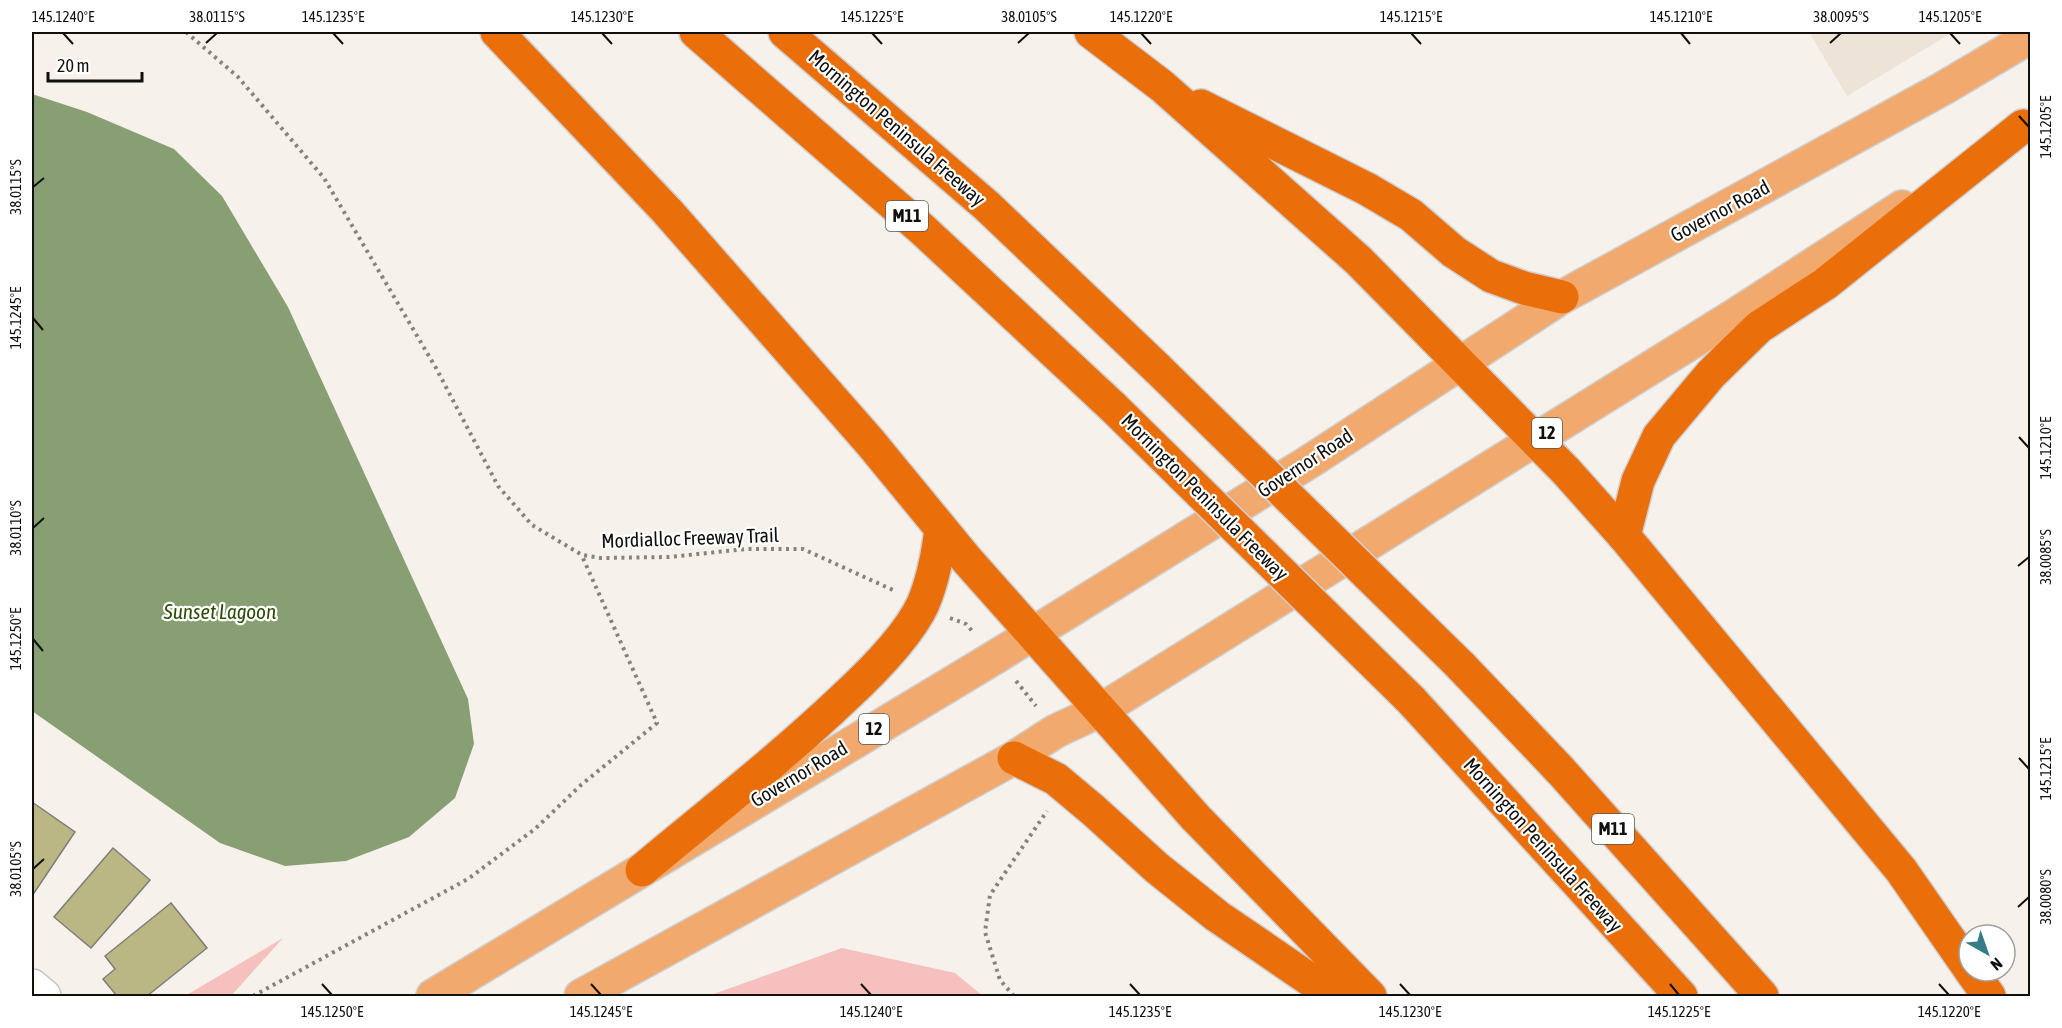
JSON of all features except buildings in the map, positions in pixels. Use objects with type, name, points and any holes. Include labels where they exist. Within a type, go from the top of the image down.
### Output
[{"type":"highway","points":[[497,32],[667,211],[870,442],[941,529],[1032,634],[1196,818],[1370,996]]},
{"type":"highway","name":"Mornington Peninsula Freeway","points":[[696,32],[923,230],[1113,407],[1411,700],[1681,996]]},
{"type":"highway","name":"Mornington Peninsula Freeway","points":[[786,32],[987,206],[1158,369],[1460,665],[1569,780],[1762,996]]},
{"type":"highway","points":[[1092,32],[1162,86],[1358,260],[1566,471],[1624,536],[1901,870],[1957,950]]},
{"type":"highway","points":[[1162,86],[1367,189],[1411,215],[1454,252],[1491,276],[1524,288],[1562,297]]},
{"type":"highway","points":[[1624,536],[1638,481],[1659,436],[1711,374],[1759,327],[1825,284],[2027,124]]},
{"type":"highway","points":[[642,870],[821,721],[875,669],[922,605],[938,559],[941,529]]},
{"type":"highway","points":[[1014,758],[1056,779],[1157,868],[1217,916],[1334,996]]},
{"type":"highway","points":[[1980,983],[1989,996]]},
{"type":"main road","name":"Governor Road","points":[[433,996],[997,656],[1312,460],[1562,297],[1942,89],[2031,37]]},
{"type":"main road","name":"12","points":[[581,996],[1014,758],[1056,731],[1101,710],[1737,314],[2027,124]]},
{"type":"street","points":[[32,986],[44,996]]},
{"type":"path","name":"Mordialloc Freeway Trail","points":[[186,32],[238,77],[324,178],[436,369],[498,486],[531,525],[582,555],[601,558],[669,557],[746,549],[803,549],[966,624],[997,656],[1056,731]]},
{"type":"path","points":[[253,996],[468,879],[535,829],[581,785],[657,723],[582,555]]},
{"type":"path","points":[[1014,996],[1000,980],[985,932],[990,895],[1035,825],[1066,787]]},
{"type":"shaded area","points":[[1809,32],[1953,32],[1847,96]]},
{"type":"shaded area","points":[[283,938],[231,996],[185,996]]},
{"type":"shaded area","points":[[842,948],[955,973],[983,996],[708,996]]},
{"type":"water","name":"Sunset Lagoon","points":[[32,94],[87,112],[174,149],[222,196],[288,307],[468,699],[474,744],[455,798],[409,837],[346,861],[285,866],[220,843],[32,711]]}]
